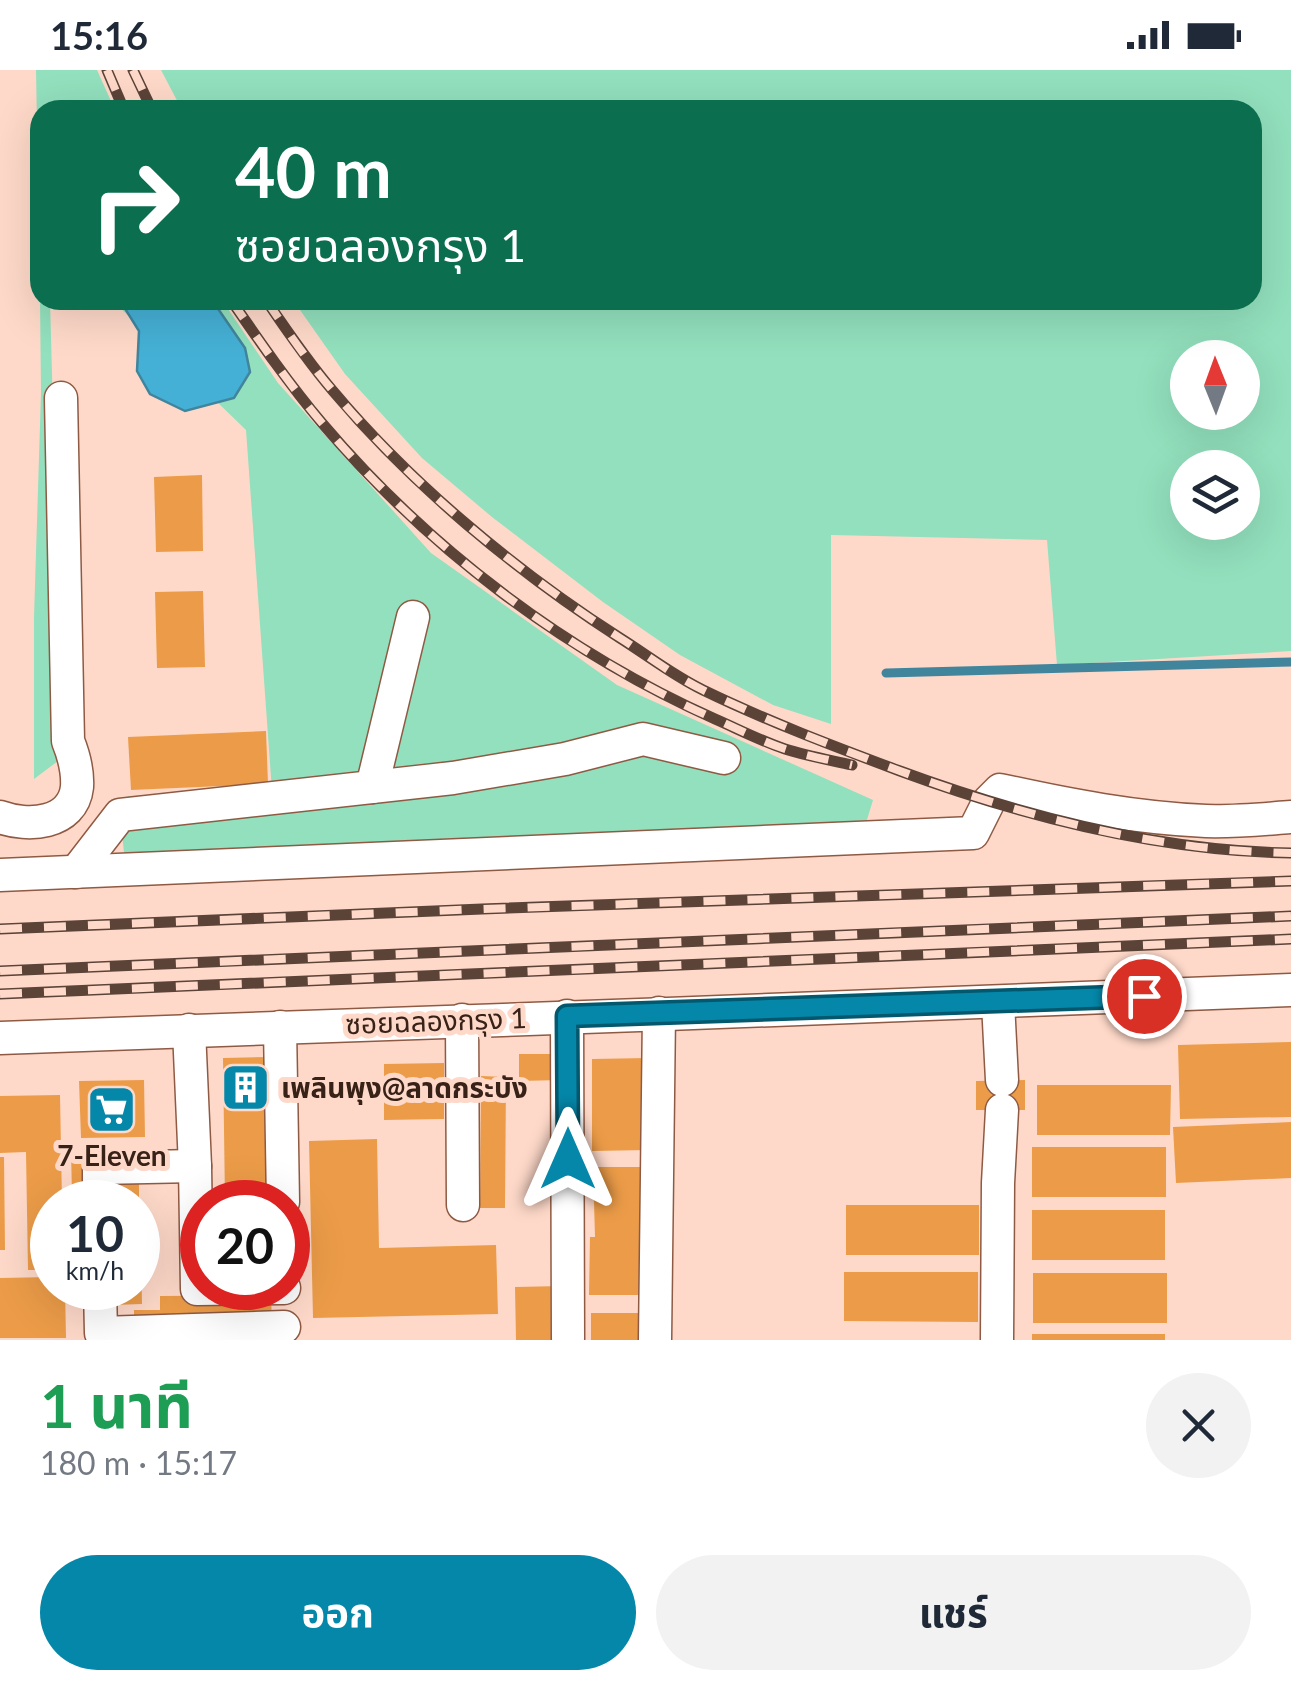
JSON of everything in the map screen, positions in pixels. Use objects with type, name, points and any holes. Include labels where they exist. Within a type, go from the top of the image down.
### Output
[{"type":"street","points":[[0,818],[27,824],[61,815],[74,799],[77,788],[76,761],[68,741],[61,398]]},
{"type":"street","points":[[372,787],[413,617]]},
{"type":"street","points":[[76,872],[120,816],[453,778],[564,759],[642,739],[724,758]]},
{"type":"street","points":[[0,875],[973,833],[989,801],[1000,790],[1128,814],[1208,821],[1291,818]]},
{"type":"street","name":"ซอยฉลองกรุง 1","points":[[0,1038],[1291,990]]},
{"type":"street","points":[[997,1340],[1002,1095],[998,1003]]},
{"type":"street","points":[[655,1340],[659,1013]]},
{"type":"street","points":[[567,1016],[568,1338]]},
{"type":"street","points":[[462,1020],[463,1205]]},
{"type":"street","points":[[280,1027],[282,1180]]},
{"type":"street","points":[[188,1030],[195,1180]]},
{"type":"street","points":[[99,1180],[99,1168],[195,1166]]},
{"type":"street","points":[[100,1310],[101,1333],[284,1334]]},
{"type":"green space","points":[[36,70],[97,70],[110,100],[37,100]]},
{"type":"green space","points":[[161,70],[1291,70],[1291,651],[1057,665],[1047,540],[831,535],[831,724],[773,705],[680,655],[603,602],[422,458],[345,374],[300,310],[1262,310],[1262,100],[177,100]]},
{"type":"green space","points":[[40,310],[50,310],[58,761],[34,779],[34,617]]},
{"type":"green space","points":[[122,310],[229,310],[278,383],[431,553],[617,685],[873,800],[862,836],[125,862],[120,815],[128,796],[272,791],[246,430]]},
{"type":"water","points":[[126,310],[219,310],[245,348],[250,372],[234,398],[185,411],[150,394],[137,371],[139,331]]},
{"type":"building","points":[[202,475],[203,551],[156,552],[154,477]]},
{"type":"building","points":[[203,591],[205,667],[157,668],[155,592]]},
{"type":"building","points":[[266,731],[268,784],[131,790],[128,737]]},
{"type":"building","points":[[1291,1042],[1291,1117],[1180,1119],[1178,1045]]},
{"type":"building","points":[[519,1054],[561,1054],[561,1080],[519,1081]]},
{"type":"building","points":[[267,1057],[270,1180],[225,1180],[223,1058]]},
{"type":"building","points":[[647,1058],[648,1150],[592,1151],[592,1059]]},
{"type":"building","points":[[444,1063],[444,1119],[384,1120],[384,1064]]},
{"type":"building","points":[[481,1076],[506,1077],[505,1208],[480,1208]]},
{"type":"building","name":"7-Eleven","points":[[144,1080],[145,1137],[81,1138],[79,1081]]},
{"type":"building","points":[[1025,1080],[1025,1110],[976,1110],[976,1081]]},
{"type":"building","points":[[1037,1085],[1171,1085],[1170,1135],[1037,1135]]},
{"type":"building","points":[[60,1095],[62,1180],[30,1180],[30,1270],[26,1152],[0,1153],[0,1096]]},
{"type":"building","points":[[1291,1122],[1291,1178],[1176,1183],[1173,1127]]},
{"type":"building","points":[[377,1139],[379,1248],[496,1245],[498,1314],[313,1318],[309,1141]]},
{"type":"building","points":[[1032,1147],[1166,1147],[1166,1197],[1032,1197]]},
{"type":"building","points":[[71,1151],[97,1151],[97,1180],[72,1180]]},
{"type":"building","points":[[0,1157],[4,1157],[5,1250],[0,1250]]},
{"type":"building","points":[[593,1167],[647,1167],[644,1295],[589,1295],[590,1237],[595,1237]]},
{"type":"building","points":[[111,1175],[139,1175],[139,1180],[111,1180]]},
{"type":"building","points":[[846,1205],[979,1205],[979,1255],[846,1255]]},
{"type":"building","points":[[1032,1210],[1165,1210],[1165,1260],[1032,1260]]},
{"type":"building","points":[[844,1272],[978,1272],[978,1322],[844,1321]]},
{"type":"building","points":[[1033,1273],[1167,1273],[1167,1323],[1033,1323]]},
{"type":"building","points":[[30,1277],[30,1310],[65,1310],[66,1338],[0,1338],[0,1278]]},
{"type":"building","points":[[562,1286],[563,1340],[516,1340],[515,1287]]},
{"type":"building","points":[[160,1296],[180,1296],[180,1310],[272,1310],[272,1323],[134,1324],[134,1310],[160,1310]]},
{"type":"building","points":[[591,1313],[643,1313],[642,1340],[591,1340]]},
{"type":"building","points":[[1032,1334],[1165,1334],[1165,1340],[1032,1340]]},
{"type":"waterway","points":[[886,673],[1291,662]]},
{"type":"railway","points":[[107,70],[120,100]]},
{"type":"railway","points":[[133,70],[147,100]]},
{"type":"railway","points":[[238,310],[298,393],[363,469],[407,513],[502,593],[605,662],[659,692],[776,746],[852,765]]},
{"type":"railway","points":[[273,310],[333,391],[431,493],[543,585],[692,684],[875,762],[1043,817],[1191,846],[1291,853]]},
{"type":"railway","points":[[0,929],[1291,881]]},
{"type":"railway","points":[[0,971],[1291,916]]},
{"type":"railway","points":[[0,994],[1291,939]]},
{"type":"place","name":"เพลินพุง@ลาดกระบัง","points":[[246,1088]]},
{"type":"place","name":"7-Eleven","points":[[112,1109]]},
{"type":"route","points":[[568,1159],[567,1016],[1144,996]]}]
